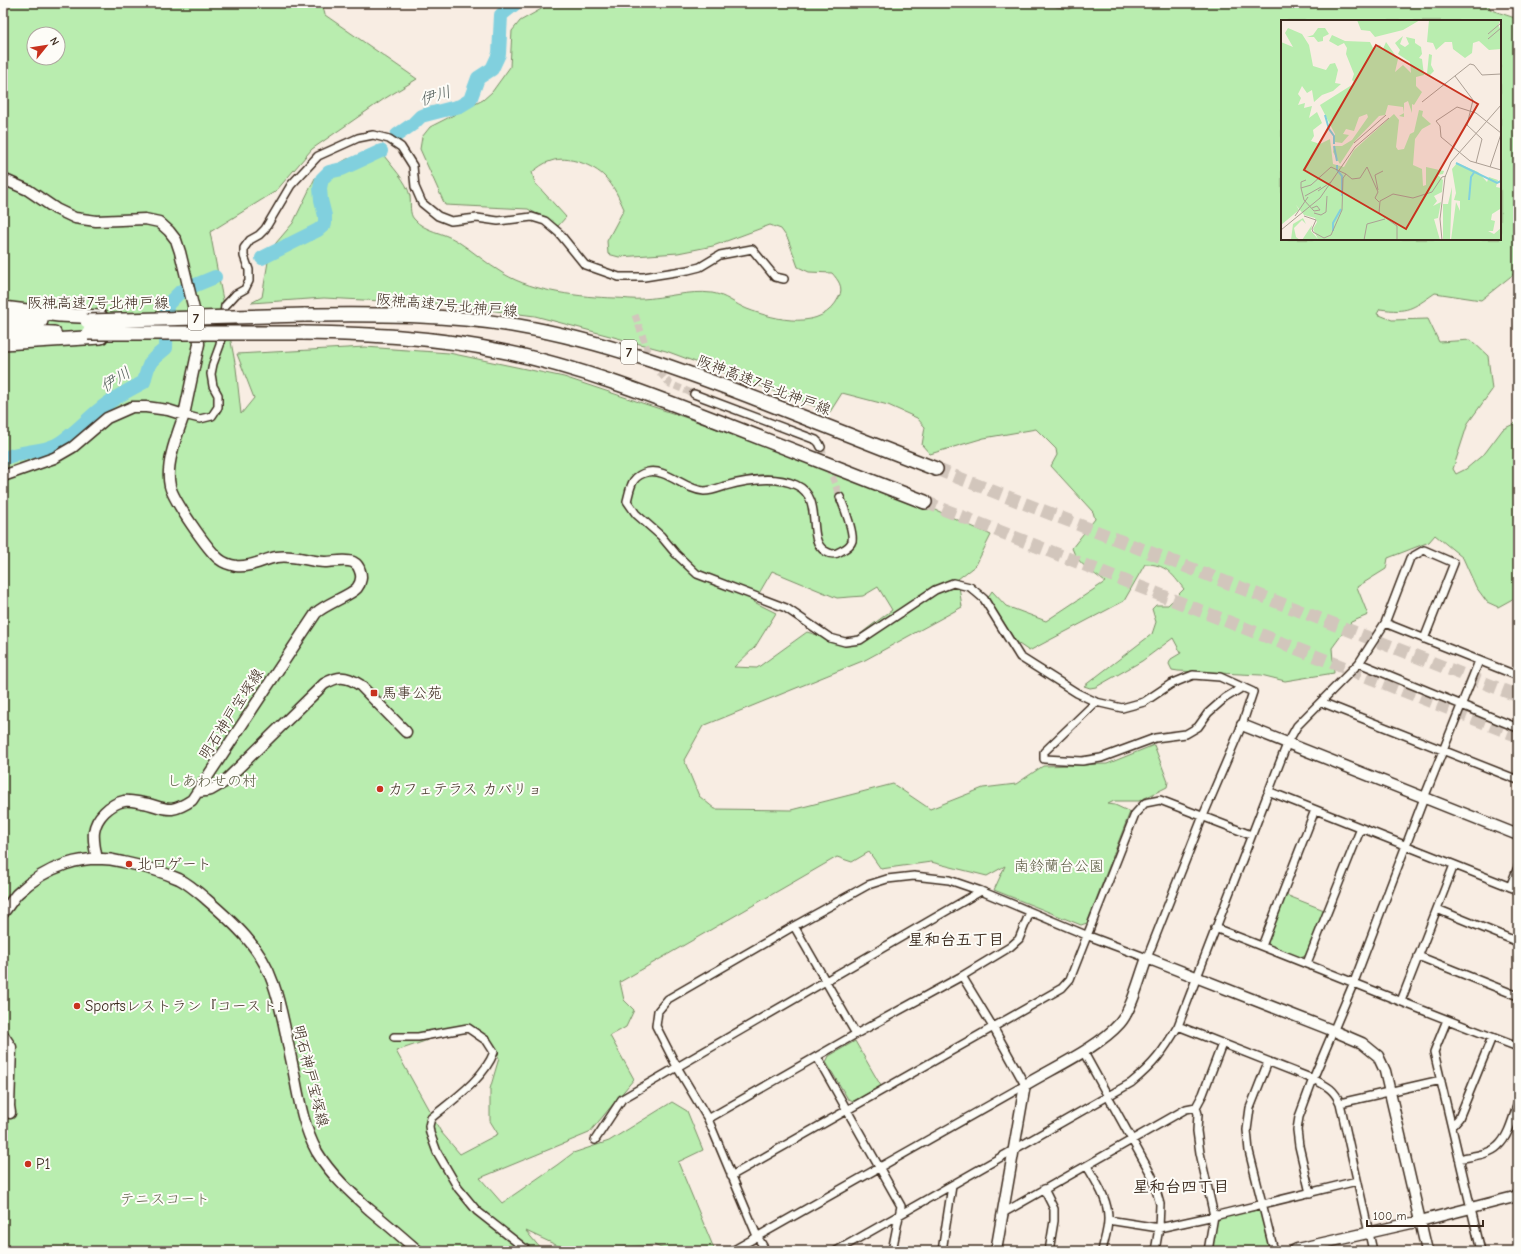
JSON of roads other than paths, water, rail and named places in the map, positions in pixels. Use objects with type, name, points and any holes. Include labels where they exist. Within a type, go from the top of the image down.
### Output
[{"type":"highway","name":"7","points":[[3,308],[88,327]]},
{"type":"highway","name":"阪神高速7号北神戸線","points":[[3,331],[88,327],[181,319],[304,315],[391,315],[467,320],[517,326],[585,340],[631,353],[688,372],[936,469]]},
{"type":"highway","name":"阪神高速7号北神戸線","points":[[3,319],[148,334],[303,333],[391,335],[482,347],[584,372],[651,395],[925,502]]},
{"type":"highway","name":"7","points":[[3,343],[88,327]]},
{"type":"street","points":[[3,476],[54,458],[73,447],[107,418],[132,407],[160,409],[200,419],[212,416],[218,407],[218,395],[213,386],[212,369],[220,345],[225,306],[236,294],[245,289],[249,281],[249,270],[244,256],[244,248],[250,240],[259,236],[265,229],[291,185],[318,156],[358,138],[373,135],[388,139],[401,147],[413,166],[415,187],[422,203],[438,216],[451,221],[477,218],[498,221],[532,217],[545,221],[559,233],[585,265],[619,277],[644,277],[688,270],[700,267],[720,255],[752,249],[775,277],[784,279]]},
{"type":"street","points":[[3,179],[28,190],[56,209],[75,218],[96,221],[145,219],[159,222],[176,240],[193,303],[198,326],[199,344],[184,415]]},
{"type":"street","points":[[694,394],[816,440],[820,443],[821,447]]},
{"type":"street","name":"明石神戸宝塚線","points":[[184,415],[176,439],[169,471],[170,486],[174,498],[209,548],[219,559],[227,564],[237,566],[253,564],[276,557],[285,556],[294,556],[323,562],[352,562],[358,565],[361,572],[361,581],[356,589],[322,608],[316,613],[192,800],[182,806],[173,808],[163,808],[145,803],[126,801],[116,803],[104,812],[96,823],[94,843],[97,859],[117,860],[153,868],[181,880],[217,909],[251,941],[263,960],[273,982],[302,1111],[309,1135],[317,1151],[341,1184],[418,1251]]},
{"type":"street","points":[[732,1251],[1100,1041],[1121,1022],[1131,1002],[1203,816],[1242,725],[1253,692],[1243,686],[1220,677],[1193,675],[1172,684],[1144,702],[1122,708],[1096,702],[1077,693],[1020,657],[984,599],[970,587],[953,584],[935,590],[860,640],[845,642],[830,638],[786,608],[697,574],[676,554],[661,536],[636,514],[627,501],[635,478],[647,472],[655,471],[692,489],[705,491],[739,482],[762,478],[796,485],[803,489],[809,496],[813,510],[815,536],[822,550],[830,554],[842,551],[850,545],[852,540],[852,532],[840,497]]},
{"type":"street","points":[[836,1251],[1013,1152],[1131,1083],[1148,1070],[1162,1054],[1178,1026],[1287,744],[1297,726],[1359,663],[1385,623],[1410,558],[1424,550],[1454,563],[1424,639]]},
{"type":"street","points":[[1385,623],[1518,676]]},
{"type":"street","points":[[1310,1193],[1298,1146],[1297,1130],[1300,1117],[1313,1079],[1354,982],[1424,798],[1479,661]]},
{"type":"street","points":[[1359,663],[1518,728]]},
{"type":"street","points":[[198,792],[211,790],[223,783],[324,684],[334,679],[342,677],[352,680],[360,685],[406,732]]},
{"type":"street","points":[[1096,702],[1044,752],[1044,759],[1082,761],[1101,758],[1155,738],[1186,734],[1198,728],[1208,713],[1225,698],[1243,686]]},
{"type":"street","points":[[1321,702],[1518,780]]},
{"type":"street","points":[[1242,725],[1518,834]]},
{"type":"street","points":[[1268,791],[1518,890]]},
{"type":"street","points":[[731,1176],[1062,988],[1070,979],[1086,935],[1135,814],[1145,803],[1160,800],[1251,835]]},
{"type":"street","points":[[1262,946],[1315,810]]},
{"type":"street","points":[[1306,963],[1361,828]]},
{"type":"street","points":[[3,913],[16,895],[34,880],[50,870],[71,862],[97,859]]},
{"type":"street","points":[[1401,1001],[1454,865]]},
{"type":"street","points":[[1510,887],[1518,867]]},
{"type":"street","points":[[766,1251],[757,1236],[708,1119],[677,1067],[656,1026],[658,1011],[668,999],[868,885],[887,879],[914,876],[949,880],[981,891],[1086,935],[1197,976],[1334,1030],[1362,1043],[1378,1056],[1385,1071],[1426,1251]]},
{"type":"street","points":[[595,1140],[622,1099],[981,891]]},
{"type":"street","points":[[1437,909],[1518,942]]},
{"type":"street","points":[[708,1119],[856,1034],[962,976],[1010,947],[1019,939],[1030,912]]},
{"type":"street","points":[[794,926],[856,1034]]},
{"type":"street","points":[[1215,928],[1518,1047]]},
{"type":"street","points":[[1418,956],[1518,996]]},
{"type":"street","points":[[962,976],[994,1028],[1025,1085],[996,1251]]},
{"type":"street","points":[[1447,1020],[1434,1052],[1481,1251]]},
{"type":"street","points":[[1178,1026],[1313,1079],[1327,1086],[1336,1094],[1340,1103],[1357,1182],[1370,1232],[1373,1251]]},
{"type":"street","points":[[394,1037],[418,1038],[468,1028],[487,1041],[494,1052],[490,1063],[482,1074],[431,1118],[429,1126],[430,1133],[437,1152],[458,1188],[477,1211],[528,1251]]},
{"type":"street","points":[[3,1035],[10,1047],[10,1113]]},
{"type":"street","points":[[1452,1126],[1459,1118],[1492,1037]]},
{"type":"street","points":[[1208,1251],[1214,1216],[1200,1154],[1197,1131],[1198,1114],[1196,1107],[1203,1094],[1222,1044]]},
{"type":"street","points":[[1083,1051],[1152,1176],[1160,1204],[1159,1228],[1155,1251]]},
{"type":"street","points":[[817,1057],[848,1109],[901,1206],[892,1251]]},
{"type":"street","points":[[1268,1062],[1250,1108],[1247,1130],[1249,1151],[1274,1251]]},
{"type":"street","points":[[1340,1103],[1441,1080]]},
{"type":"street","points":[[1459,1159],[1488,1152],[1498,1147],[1504,1139],[1518,1104]]},
{"type":"street","points":[[1003,1213],[1186,1109],[1196,1107]]},
{"type":"street","points":[[1087,1166],[1103,1194],[1107,1207],[1108,1220],[1102,1251]]},
{"type":"street","points":[[1108,1220],[1159,1228],[1357,1182]]},
{"type":"street","points":[[942,1251],[952,1186]]},
{"type":"street","points":[[1044,1189],[1054,1209],[1054,1221],[1049,1251]]},
{"type":"street","points":[[1294,1251],[1297,1249],[1420,1221],[1518,1196]]},
{"type":"waterway","name":"伊川","points":[[397,135],[413,124],[421,116],[460,106],[470,100],[478,78],[492,69],[499,54],[501,15],[516,3]]},
{"type":"waterway","name":"伊川","points":[[262,258],[318,230],[325,224],[320,188],[322,179],[329,172],[342,169],[381,151]]},
{"type":"waterway","name":"伊川","points":[[3,459],[16,454],[50,448],[62,442],[105,405],[121,394],[144,382],[151,362],[166,348],[167,305],[181,291],[215,277]]},
{"type":"tunnel","points":[[635,315],[653,365],[670,384],[694,394]]},
{"type":"tunnel","points":[[821,447],[840,497]]},
{"type":"tunnel","points":[[936,469],[1518,696]]},
{"type":"tunnel","points":[[925,502],[1518,736]]},
{"type":"place","name":"馬事公苑","points":[[374,693]]},
{"type":"place","name":"カフェテラス カバリョ","points":[[380,789]]},
{"type":"place","name":"北口ゲート","points":[[129,864]]},
{"type":"place","name":"Sportsレストラン『コースト』","points":[[77,1006]]},
{"type":"place","name":"P1","points":[[28,1164]]},
{"type":"district","name":"星和台五丁目","points":[[956,939]]},
{"type":"district","name":"星和台四丁目","points":[[1181,1186]]},
{"type":"park label","name":"しあわせの村","points":[[212,781]]},
{"type":"park label","name":"南鈴蘭台公園","points":[[1059,866]]},
{"type":"park label","name":"テニスコート","points":[[165,1199]]}]
